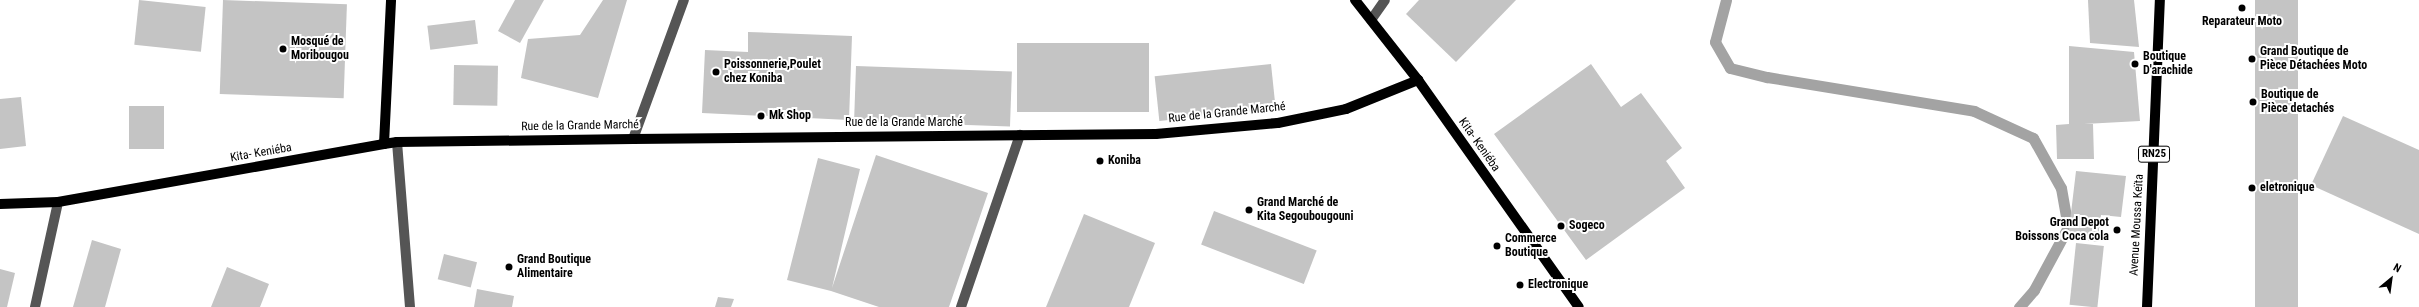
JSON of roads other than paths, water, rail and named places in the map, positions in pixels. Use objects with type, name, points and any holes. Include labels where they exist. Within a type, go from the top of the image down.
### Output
[{"type":"main road","points":[[384,144],[392,0]]},
{"type":"main road","name":"Kita- Keniéba","points":[[1355,0],[1418,80],[1579,307]]},
{"type":"main road","name":"Avenue Moussa Keïta","points":[[2147,307],[2160,0]]},
{"type":"main road","name":"Rue de la Grande Marché","points":[[384,144],[397,142],[633,138],[1156,134],[1278,123],[1346,109],[1418,80]]},
{"type":"main road","name":"Kita- Keniéba","points":[[0,204],[58,202],[384,144]]},
{"type":"street","points":[[633,138],[684,0]]},
{"type":"street","points":[[1371,20],[1385,0]]},
{"type":"street","points":[[961,307],[1020,136]]},
{"type":"street","points":[[397,142],[410,307]]},
{"type":"street","points":[[35,307],[58,202]]},
{"type":"waterway","points":[[1726,0],[1715,42],[1730,68],[1767,77],[1974,111],[2033,138],[2061,188],[2068,227],[2034,290],[2019,307]]},
{"type":"place","name":"Reparateur Moto","points":[[2242,8]]},
{"type":"place","name":"Mosqué de Moribougou","points":[[283,49]]},
{"type":"place","name":"Grand Boutique de Pièce Détachées Moto","points":[[2252,59]]},
{"type":"place","name":"Boutique D'arachide","points":[[2135,64]]},
{"type":"place","name":"Poissonnerie,Poulet chez Koniba","points":[[716,72]]},
{"type":"place","name":"Boutique de Pièce detachés","points":[[2253,102]]},
{"type":"place","name":"Mk Shop","points":[[761,116]]},
{"type":"place","name":"Koniba","points":[[1100,161]]},
{"type":"place","name":"eletronique","points":[[2252,188]]},
{"type":"place","name":"Grand Marché de Kita Segoubougouni","points":[[1249,210]]},
{"type":"place","name":"Sogeco","points":[[1561,226]]},
{"type":"place","name":"Grand Depot Boissons Coca cola","points":[[2117,230]]},
{"type":"place","name":"Commerce Boutique","points":[[1497,246]]},
{"type":"place","name":"Grand Boutique Alimentaire","points":[[509,267]]},
{"type":"place","name":"Electronique","points":[[1520,285]]}]
